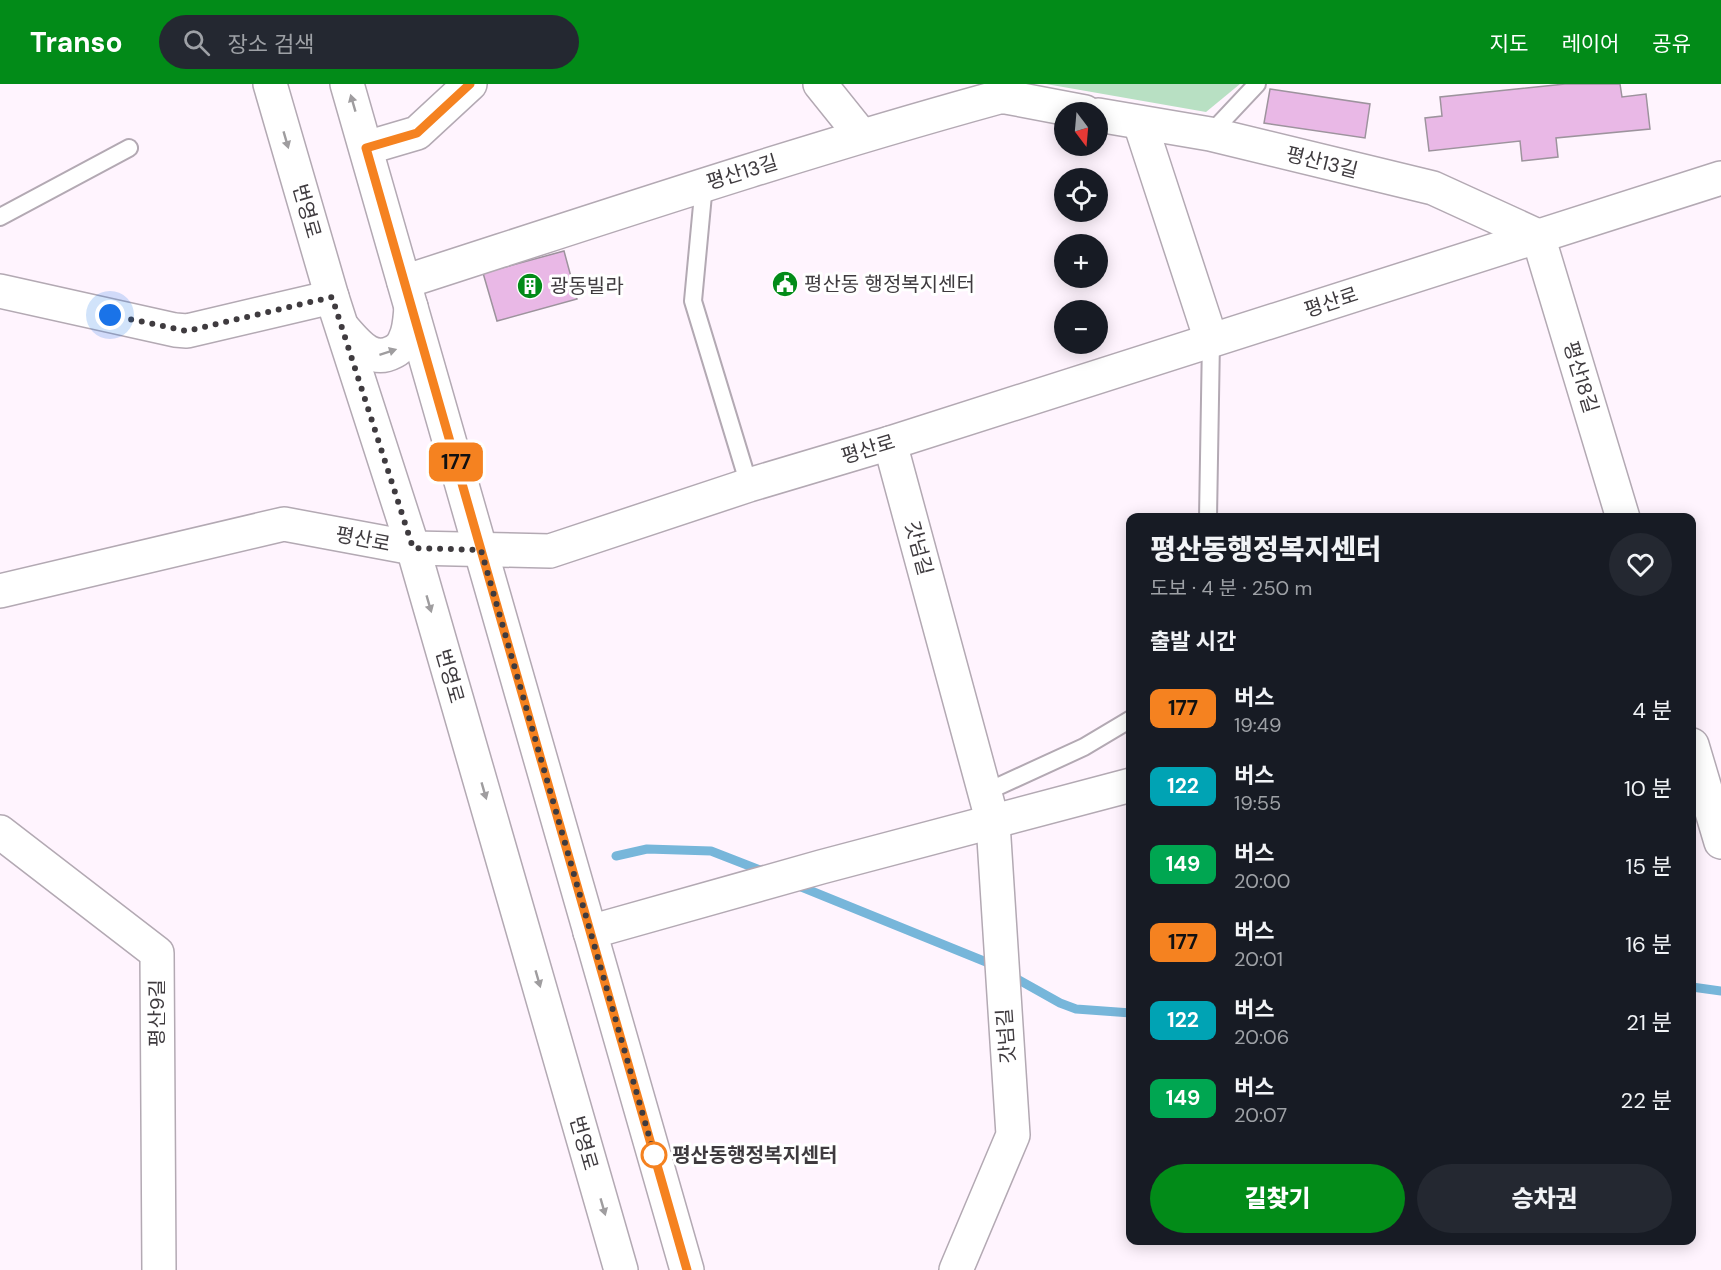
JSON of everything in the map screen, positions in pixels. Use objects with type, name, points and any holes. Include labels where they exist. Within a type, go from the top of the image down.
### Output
[{"type":"street","name":"번영로","points":[[270,84],[332,297],[413,548],[621,1270]]},
{"type":"street","points":[[347,84],[687,1270]]},
{"type":"street","points":[[366,148],[417,133],[470,84]]},
{"type":"street","points":[[820,84],[861,135]]},
{"type":"street","name":"평산13길","points":[[408,294],[704,184],[1003,90],[1054,104]]},
{"type":"street","name":"평산13길","points":[[1108,117],[1210,134],[1433,188],[1538,236]]},
{"type":"street","points":[[1140,123],[1211,340]]},
{"type":"street","name":"평산로","points":[[0,591],[284,524],[413,548],[550,551],[749,485],[890,443],[1721,178]]},
{"type":"street","name":"평산18길","points":[[1538,236],[1621,513]]},
{"type":"street","points":[[0,291],[187,331],[332,297]]},
{"type":"street","points":[[343,328],[368,353],[375,356],[388,354],[401,346],[406,338],[408,294]]},
{"type":"street","name":"갓넘길","points":[[890,443],[989,807],[1004,994],[1013,1135],[956,1270]]},
{"type":"street","points":[[1696,758],[1721,842]]},
{"type":"street","points":[[590,932],[821,867],[989,807],[1126,786]]},
{"type":"street","name":"평산9길","points":[[0,832],[157,953],[159,1270]]},
{"type":"lane","points":[[1210,134],[1257,84]]},
{"type":"lane","points":[[0,217],[129,148]]},
{"type":"lane","points":[[704,184],[693,301],[749,485]]},
{"type":"lane","points":[[1208,513],[1211,340]]},
{"type":"lane","points":[[989,807],[1126,722]]},
{"type":"green space","points":[[1046,84],[1240,84],[1206,112]]},
{"type":"building","points":[[1565,84],[1620,84],[1622,97],[1646,94],[1650,129],[1556,138],[1558,157],[1522,161],[1520,141],[1429,151],[1425,118],[1442,116],[1440,97]]},
{"type":"building","points":[[1270,89],[1370,104],[1365,138],[1264,123]]},
{"type":"building","name":"광동빌라","points":[[564,251],[577,299],[497,321],[483,273]]},
{"type":"waterway","points":[[616,856],[647,849],[711,851],[765,872]]},
{"type":"waterway","points":[[794,884],[996,966]]},
{"type":"waterway","points":[[1010,975],[1060,1003],[1076,1009],[1126,1013]]},
{"type":"waterway","points":[[1696,988],[1721,991]]},
{"type":"bus line","name":"177","points":[[470,84],[417,133],[366,148],[687,1270]]},
{"type":"place","name":"평산동 행정복지센터","points":[[785,284]]},
{"type":"place","name":"광동빌라","points":[[530,286]]},
{"type":"place","name":"평산동행정복지센터","points":[[654,1155]]},
{"type":"route","points":[[110,315],[187,331],[332,297],[413,548],[481,550],[655,1157],[654,1155]]}]
